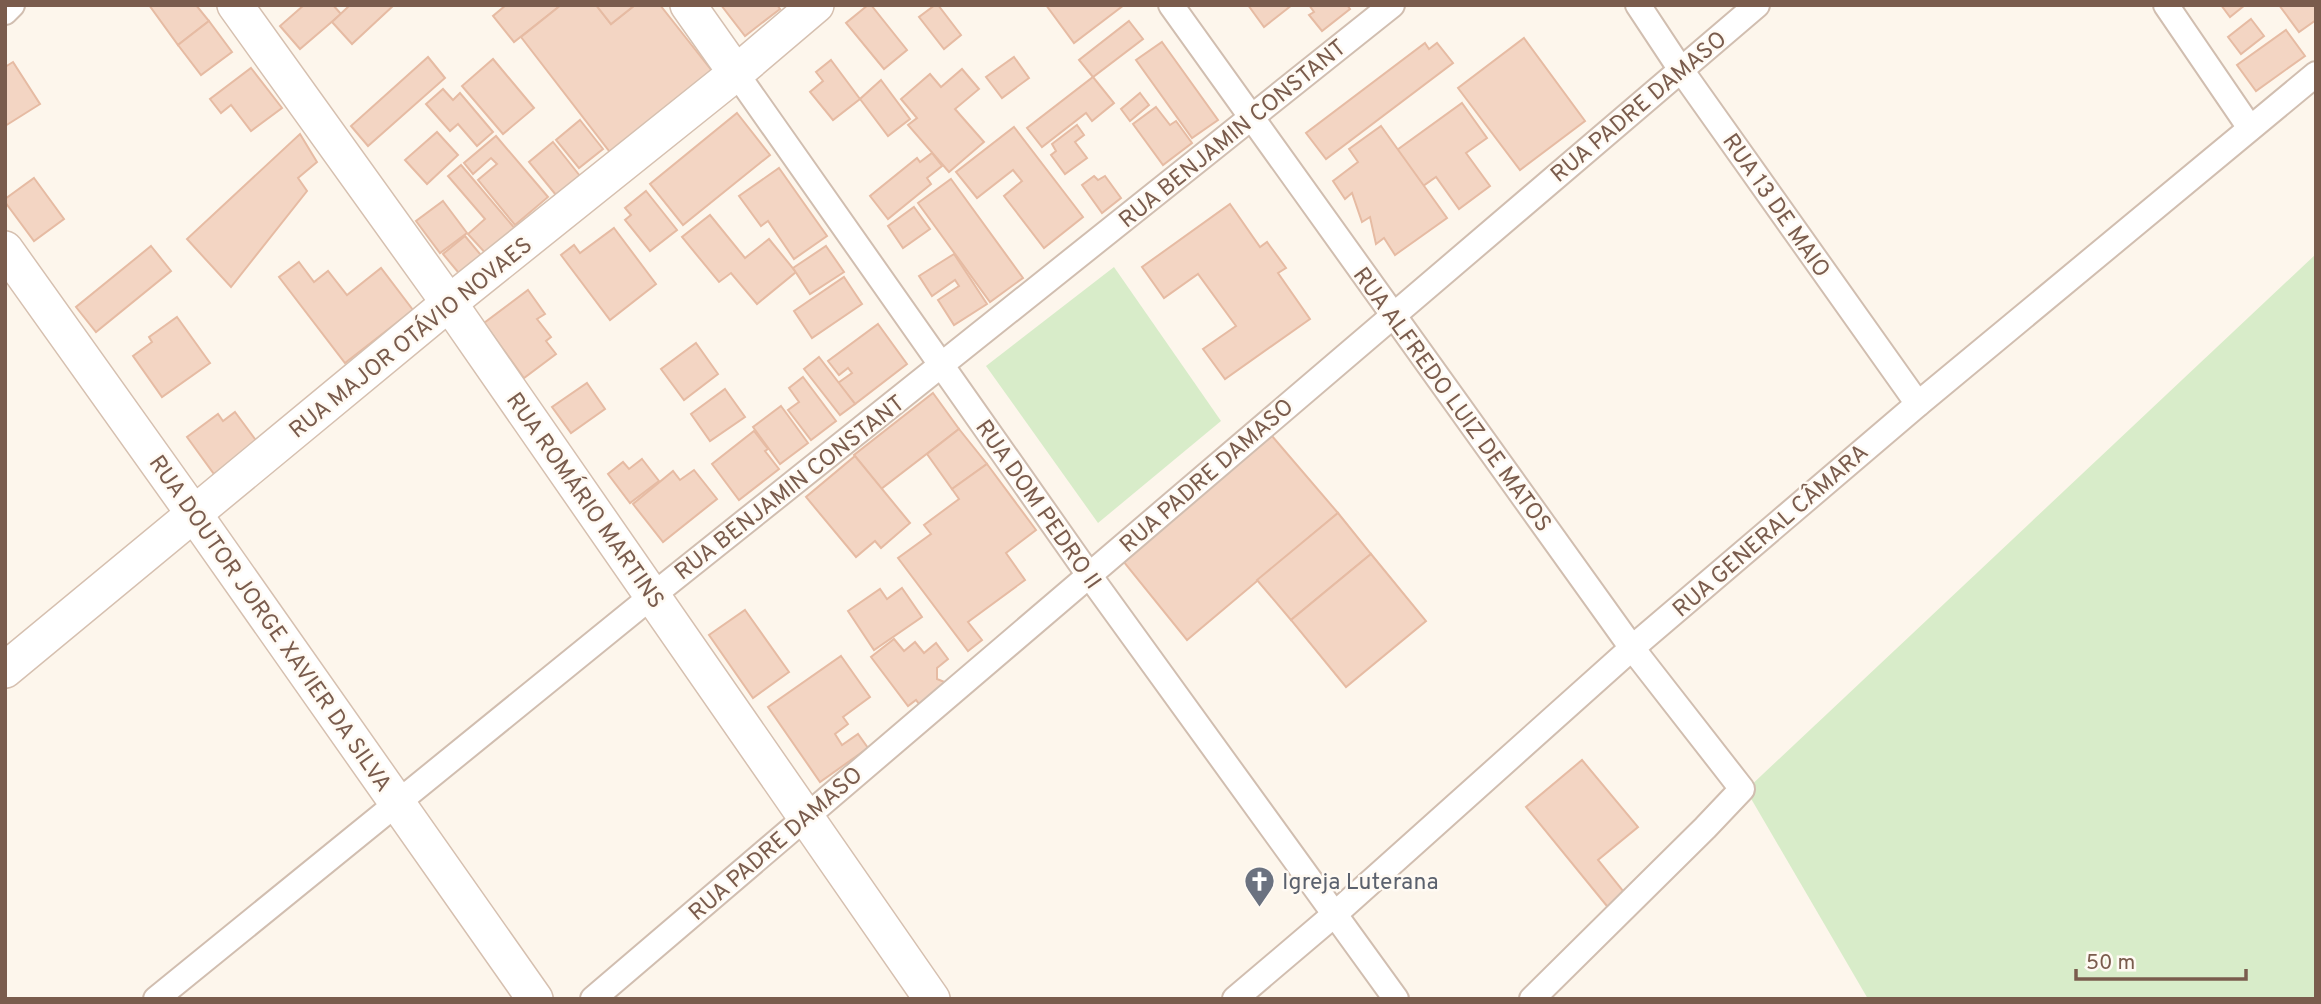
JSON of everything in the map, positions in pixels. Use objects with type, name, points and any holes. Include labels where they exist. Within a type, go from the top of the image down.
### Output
[{"type":"street","points":[[5,12],[12,5]]},
{"type":"street","name":"RUA ROMÁRIO MARTINS","points":[[235,5],[449,303],[932,999]]},
{"type":"street","name":"RUA DOM PEDRO II","points":[[688,5],[1089,575],[1396,999]]},
{"type":"street","name":"RUA MAJOR OTÁVIO NOVAES","points":[[5,670],[449,303],[736,73],[816,5]]},
{"type":"street","name":"RUA ALFREDO LUIZ DE MATOS","points":[[1171,5],[1632,648],[1742,789],[1532,999]]},
{"type":"street","name":"RUA BENJAMIN CONSTANT","points":[[156,999],[652,596],[1392,5]]},
{"type":"street","name":"RUA 13 DE MAIO","points":[[1638,5],[1681,70],[1918,404]]},
{"type":"street","name":"RUA PADRE DAMASO","points":[[593,999],[1756,5]]},
{"type":"street","points":[[2166,5],[2250,128]]},
{"type":"street","name":"RUA GENERAL CÂMARA","points":[[1235,999],[1335,914],[1632,648],[1918,404],[2316,74]]},
{"type":"street","name":"RUA DOUTOR JORGE XAVIER DA SILVA","points":[[5,249],[535,999]]},
{"type":"green space","points":[[2316,254],[2316,999],[1868,999],[1746,790]]},
{"type":"green space","points":[[1114,267],[1221,421],[1098,523],[986,366]]},
{"type":"building","points":[[149,5],[196,5],[209,21],[178,45]]},
{"type":"building","points":[[304,5],[333,5],[341,14],[300,49],[280,26]]},
{"type":"building","points":[[350,5],[394,5],[352,44],[332,22]]},
{"type":"building","points":[[506,5],[561,5],[514,42],[493,16]]},
{"type":"building","points":[[561,5],[596,5],[611,24],[635,5],[660,5],[716,76],[613,156],[521,37]]},
{"type":"building","points":[[596,5],[635,5],[611,24]]},
{"type":"building","points":[[721,5],[777,5],[780,9],[745,36]]},
{"type":"building","points":[[871,5],[907,50],[884,69],[846,23]]},
{"type":"building","points":[[938,5],[961,35],[944,49],[919,17]]},
{"type":"building","points":[[1046,5],[1124,5],[1074,43]]},
{"type":"building","points":[[1248,5],[1292,5],[1264,27]]},
{"type":"building","points":[[1309,5],[1347,5],[1350,9],[1322,31],[1309,15],[1314,12]]},
{"type":"building","points":[[2221,5],[2245,5],[2230,17]]},
{"type":"building","points":[[2279,5],[2316,5],[2316,20],[2299,32]]},
{"type":"building","points":[[2251,19],[2264,36],[2241,54],[2228,37]]},
{"type":"building","points":[[209,21],[232,52],[201,75],[178,45]]},
{"type":"building","points":[[1129,21],[1143,39],[1093,77],[1079,60]]},
{"type":"building","points":[[2286,30],[2305,56],[2256,91],[2237,65]]},
{"type":"building","points":[[1524,38],[1585,121],[1520,170],[1458,88]]},
{"type":"building","points":[[1162,42],[1218,120],[1192,138],[1136,60]]},
{"type":"building","points":[[1425,43],[1429,49],[1437,43],[1453,63],[1326,159],[1306,133]]},
{"type":"building","points":[[428,57],[445,78],[368,146],[351,126]]},
{"type":"building","points":[[1014,57],[1029,78],[1002,98],[986,77]]},
{"type":"building","points":[[493,59],[534,108],[503,134],[462,86]]},
{"type":"building","points":[[831,60],[860,99],[833,120],[810,92],[823,81],[816,72]]},
{"type":"building","points":[[13,62],[40,104],[5,126],[5,67]]},
{"type":"building","points":[[251,68],[282,108],[251,131],[231,105],[221,113],[210,99]]},
{"type":"building","points":[[962,69],[979,89],[955,109],[984,142],[949,172],[908,125],[917,118],[901,99],[930,74],[941,87]]},
{"type":"building","points":[[1093,77],[1114,103],[1092,121],[1086,113],[1042,147],[1027,128]]},
{"type":"building","points":[[881,80],[910,119],[888,136],[860,99]]},
{"type":"building","points":[[443,89],[453,100],[460,93],[493,132],[477,146],[458,124],[450,131],[426,104]]},
{"type":"building","points":[[1140,93],[1149,105],[1130,121],[1121,109]]},
{"type":"building","points":[[1462,103],[1487,138],[1466,153],[1490,186],[1459,209],[1436,177],[1423,186],[1397,150]]},
{"type":"building","points":[[1156,107],[1170,125],[1176,121],[1192,143],[1163,165],[1133,124]]},
{"type":"building","points":[[737,113],[770,155],[683,225],[650,184]]},
{"type":"building","points":[[580,120],[603,149],[579,168],[556,140]]},
{"type":"building","points":[[1077,125],[1084,135],[1075,142],[1087,158],[1065,174],[1051,155],[1056,151],[1052,144]]},
{"type":"building","points":[[1381,126],[1447,218],[1395,255],[1384,238],[1376,244],[1370,217],[1362,222],[1352,193],[1345,199],[1333,181],[1358,162],[1349,149]]},
{"type":"building","points":[[1014,127],[1083,217],[1044,248],[1004,196],[1022,181],[1013,170],[977,198],[956,172]]},
{"type":"building","points":[[437,132],[458,155],[427,184],[405,160]]},
{"type":"building","points":[[300,134],[317,162],[298,178],[307,191],[231,287],[187,239]]},
{"type":"building","points":[[496,136],[548,197],[515,225],[478,180],[497,164],[491,158],[473,174],[464,163]]},
{"type":"building","points":[[553,142],[580,176],[556,195],[529,162]]},
{"type":"building","points":[[932,153],[942,166],[927,178],[931,184],[888,219],[870,196],[917,158],[920,162]]},
{"type":"building","points":[[461,165],[517,231],[488,256],[468,234],[485,219],[448,176]]},
{"type":"building","points":[[779,168],[827,236],[794,259],[768,221],[761,226],[739,196]]},
{"type":"building","points":[[1094,176],[1098,180],[1105,176],[1121,198],[1102,213],[1082,185]]},
{"type":"building","points":[[34,178],[64,219],[34,241],[5,199]]},
{"type":"building","points":[[951,179],[1023,278],[990,302],[918,203]]},
{"type":"building","points":[[646,191],[677,230],[650,251],[625,220],[631,215],[625,208]]},
{"type":"building","points":[[443,201],[467,233],[440,253],[416,221]]},
{"type":"building","points":[[1230,204],[1260,247],[1267,242],[1286,268],[1278,273],[1310,319],[1225,379],[1203,349],[1236,326],[1198,274],[1164,298],[1142,267]]},
{"type":"building","points":[[914,207],[930,229],[903,248],[888,226]]},
{"type":"building","points":[[710,215],[745,258],[769,239],[796,272],[757,304],[731,273],[719,282],[682,237]]},
{"type":"building","points":[[614,228],[656,284],[610,320],[561,255],[574,245],[580,253]]},
{"type":"building","points":[[465,236],[485,260],[463,278],[443,254]]},
{"type":"building","points":[[151,246],[171,271],[96,332],[76,307]]},
{"type":"building","points":[[826,246],[844,272],[810,294],[793,268]]},
{"type":"building","points":[[954,254],[987,304],[954,325],[938,300],[959,286],[955,280],[932,296],[919,276]]},
{"type":"building","points":[[299,262],[314,282],[328,271],[347,295],[381,268],[413,310],[345,363],[279,277]]},
{"type":"building","points":[[844,277],[862,304],[812,338],[794,311]]},
{"type":"building","points":[[528,290],[545,314],[537,319],[551,337],[546,341],[556,354],[524,378],[484,323]]},
{"type":"building","points":[[177,317],[210,363],[162,397],[133,356],[152,342],[149,337]]},
{"type":"building","points":[[878,324],[907,364],[855,404],[838,383],[852,373],[848,368],[839,375],[828,361]]},
{"type":"building","points":[[696,343],[718,374],[684,400],[661,369]]},
{"type":"building","points":[[819,357],[855,404],[840,415],[804,369]]},
{"type":"building","points":[[803,377],[836,421],[811,440],[788,410],[799,402],[789,388]]},
{"type":"building","points":[[587,383],[605,409],[571,433],[552,407]]},
{"type":"building","points":[[725,389],[745,417],[710,441],[691,414]]},
{"type":"building","points":[[933,393],[959,429],[881,489],[854,455]]},
{"type":"building","points":[[781,406],[808,443],[780,464],[753,427]]},
{"type":"building","points":[[235,412],[258,443],[214,474],[187,437],[218,414],[223,421]]},
{"type":"building","points":[[959,429],[987,464],[952,489],[927,454]]},
{"type":"building","points":[[754,431],[779,469],[739,500],[712,464]]},
{"type":"building","points":[[1272,436],[1338,513],[1187,640],[1123,561]]},
{"type":"building","points":[[855,456],[910,523],[881,548],[875,541],[856,557],[806,497]]},
{"type":"building","points":[[642,459],[659,481],[630,503],[608,474],[623,462],[629,469]]},
{"type":"building","points":[[987,464],[1036,530],[1006,553],[1025,580],[968,622],[982,640],[968,651],[898,558],[931,534],[924,525],[959,499],[952,489]]},
{"type":"building","points":[[694,470],[717,499],[663,542],[633,504],[673,471],[680,480]]},
{"type":"building","points":[[1338,513],[1371,554],[1291,620],[1257,580]]},
{"type":"building","points":[[1371,554],[1426,621],[1346,687],[1291,620]]},
{"type":"building","points":[[902,588],[922,617],[874,650],[848,611],[880,589],[887,599]]},
{"type":"building","points":[[745,610],[789,672],[753,698],[709,635]]},
{"type":"building","points":[[894,639],[904,651],[915,642],[924,653],[936,643],[948,659],[937,668],[937,679],[952,685],[922,708],[916,700],[908,706],[871,657]]},
{"type":"building","points":[[841,656],[870,697],[843,717],[848,724],[835,734],[842,745],[858,734],[868,748],[820,782],[768,707]]},
{"type":"building","points":[[1582,760],[1638,827],[1598,860],[1628,897],[1611,911],[1526,807]]},
{"type":"place","name":"Igreja Luterana","points":[[1259,908]]}]
